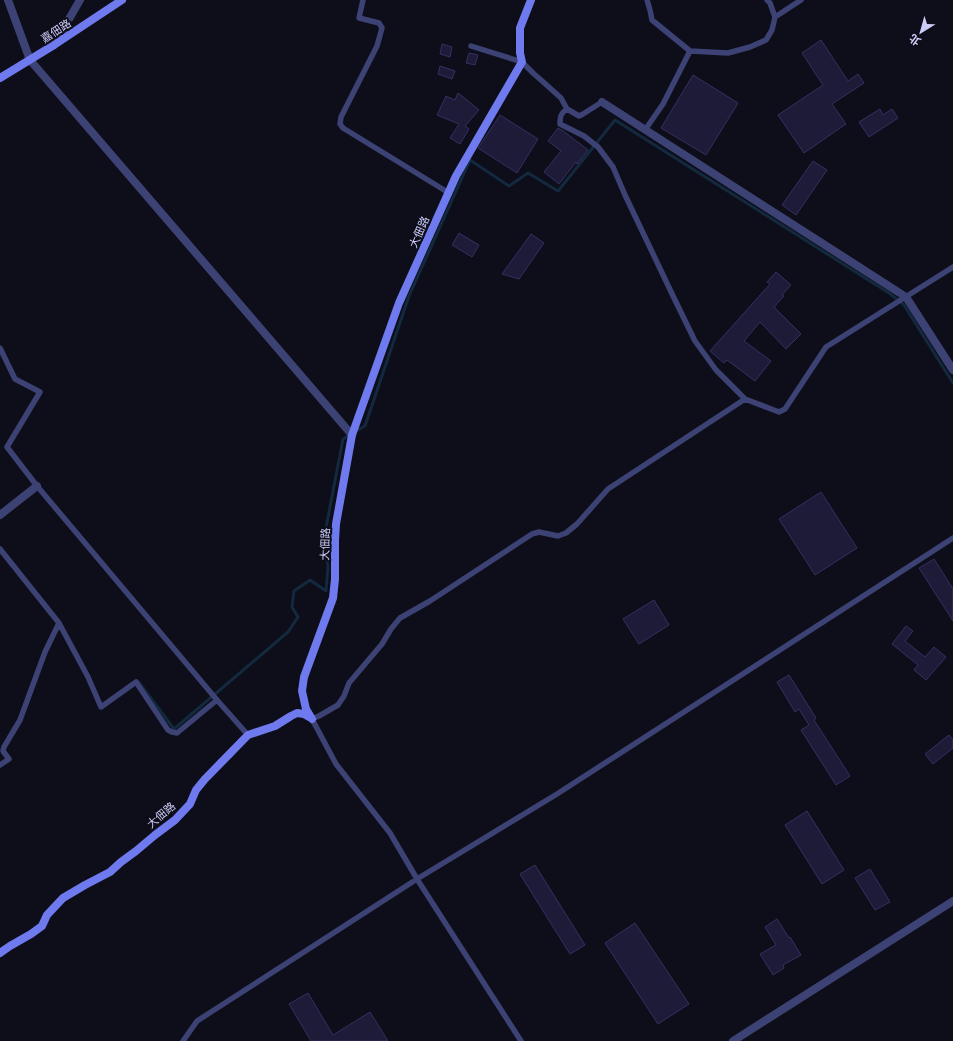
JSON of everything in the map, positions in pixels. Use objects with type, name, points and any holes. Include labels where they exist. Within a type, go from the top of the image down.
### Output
[{"type":"street","points":[[8,0],[30,60],[352,435]]},
{"type":"street","points":[[54,45],[80,0]]},
{"type":"street","name":"嘉佃路","points":[[0,78],[54,45],[122,0]]},
{"type":"street","points":[[522,62],[520,53],[520,28],[531,0]]},
{"type":"street","name":"大佃路","points":[[312,719],[306,709],[302,691],[304,677],[334,598],[336,524],[352,435],[399,303],[456,176],[522,62]]},
{"type":"street","points":[[602,102],[906,297],[953,370]]},
{"type":"street","points":[[0,514],[37,486]]},
{"type":"street","name":"大佃路","points":[[0,953],[42,926],[47,915],[63,898],[110,872],[120,862],[175,820],[190,804],[196,790],[205,779],[248,734],[275,726],[298,713],[304,714],[312,719]]},
{"type":"street","points":[[733,1041],[953,901]]},
{"type":"lane","points":[[363,0],[359,18],[379,23],[382,28],[377,46],[341,117],[340,124],[343,128],[449,193]]},
{"type":"lane","points":[[647,0],[652,20],[690,51],[728,52],[750,47],[766,40],[772,30],[775,17],[770,3],[767,0]]},
{"type":"lane","points":[[775,17],[801,0]]},
{"type":"lane","points":[[471,46],[522,62],[561,98],[567,109],[579,116],[602,102]]},
{"type":"lane","points":[[645,130],[664,104],[690,51]]},
{"type":"lane","points":[[567,109],[561,114],[560,124],[584,136],[598,147],[613,167],[695,341],[716,370],[745,399],[779,412],[785,409],[826,347],[953,266]]},
{"type":"lane","points":[[0,348],[15,380],[40,392],[7,448],[37,486],[217,700],[248,734]]},
{"type":"lane","points":[[521,1041],[417,879],[390,833],[336,764],[312,719],[338,705],[344,696],[349,683],[382,644],[400,618],[532,534],[539,532],[558,536],[566,533],[577,524],[608,489],[745,399]]},
{"type":"lane","points":[[183,1041],[197,1021],[417,879],[557,794],[953,538]]},
{"type":"lane","points":[[0,549],[59,623],[88,676],[101,707],[136,682],[168,730],[177,733],[217,700]]},
{"type":"lane","points":[[0,765],[9,759],[3,751],[2,746],[20,720],[45,652],[59,623]]},
{"type":"building","points":[[821,40],[848,81],[858,74],[864,83],[832,104],[846,124],[804,153],[778,115],[823,85],[802,53]]},
{"type":"building","points":[[442,44],[452,47],[450,57],[440,54]]},
{"type":"building","points":[[469,53],[478,55],[475,65],[466,63]]},
{"type":"building","points":[[440,66],[455,71],[452,79],[438,74]]},
{"type":"building","points":[[693,75],[738,103],[706,155],[661,128]]},
{"type":"building","points":[[458,93],[479,110],[465,126],[469,129],[460,144],[450,138],[459,124],[437,115],[446,96],[455,100]]},
{"type":"building","points":[[880,109],[883,115],[892,109],[898,118],[869,137],[859,122]]},
{"type":"building","points":[[500,115],[538,139],[517,173],[478,148]]},
{"type":"building","points":[[558,128],[588,150],[577,164],[576,162],[559,184],[544,172],[561,151],[548,141]]},
{"type":"building","points":[[813,161],[827,170],[796,215],[782,205]]},
{"type":"building","points":[[459,233],[479,245],[472,257],[452,245]]},
{"type":"building","points":[[531,234],[544,243],[519,279],[502,274]]},
{"type":"building","points":[[776,272],[791,285],[774,307],[801,334],[786,349],[760,322],[744,341],[771,361],[755,381],[727,360],[724,363],[710,351],[770,284],[767,282]]},
{"type":"building","points":[[821,492],[857,548],[815,575],[779,519]]},
{"type":"building","points":[[934,559],[953,589],[953,621],[919,568]]},
{"type":"building","points":[[654,600],[669,625],[639,644],[623,619]]},
{"type":"building","points":[[906,626],[913,631],[905,641],[925,657],[934,647],[946,657],[926,680],[914,670],[918,665],[892,644]]},
{"type":"building","points":[[789,675],[816,718],[814,720],[850,776],[836,785],[801,730],[809,725],[799,709],[795,712],[777,682]]},
{"type":"building","points":[[949,735],[953,740],[953,748],[933,764],[925,754]]},
{"type":"building","points":[[807,811],[844,870],[822,884],[785,825]]},
{"type":"building","points":[[535,865],[585,945],[570,954],[520,874]]},
{"type":"building","points":[[870,869],[890,902],[875,910],[855,878]]},
{"type":"building","points":[[777,919],[801,955],[783,965],[784,968],[773,975],[760,954],[776,945],[765,927]]},
{"type":"building","points":[[635,923],[689,1004],[658,1024],[605,943]]},
{"type":"building","points":[[308,993],[333,1035],[370,1012],[388,1041],[311,1041],[289,1004]]},
{"type":"waterway","points":[[356,431],[365,426],[409,296],[470,160],[509,186],[528,173],[558,191],[615,120],[889,293],[904,305],[953,383]]},
{"type":"waterway","points":[[138,681],[174,729],[288,632],[298,617],[292,607],[294,591],[310,580],[326,591],[328,567],[324,538],[343,439],[350,435]]}]
